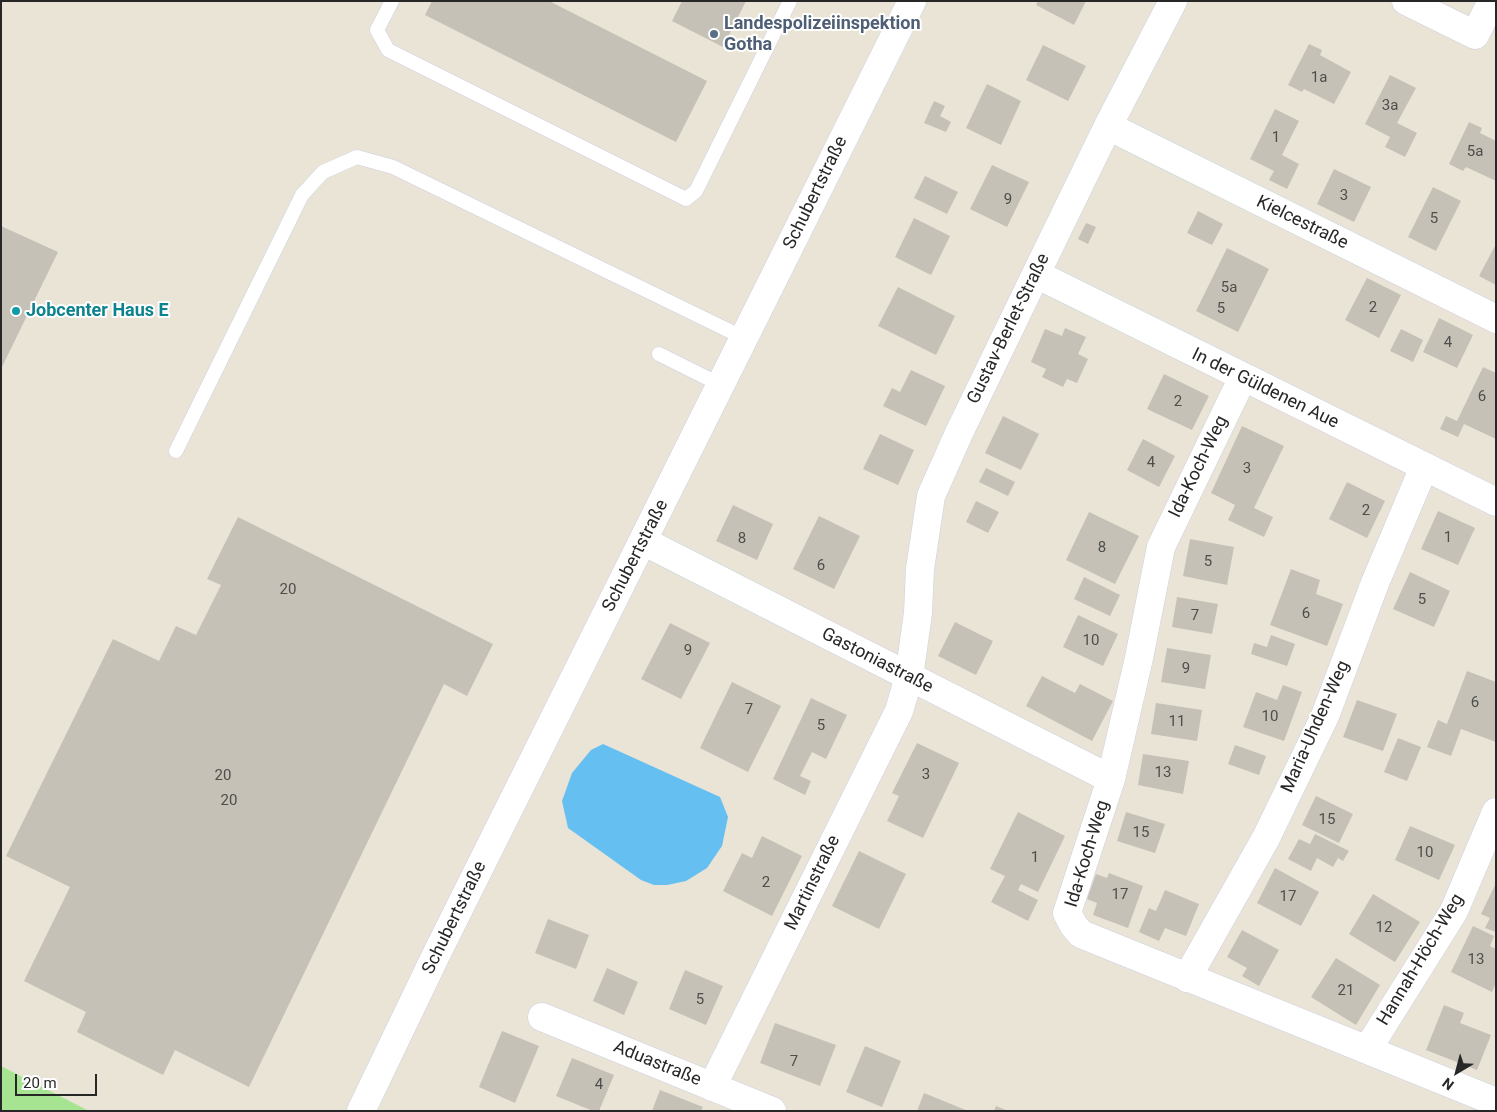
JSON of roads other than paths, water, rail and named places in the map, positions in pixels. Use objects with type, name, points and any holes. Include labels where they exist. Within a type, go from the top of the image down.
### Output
[{"type":"street","name":"Schubertstraße","points":[[361,1111],[436,955],[912,1]]},
{"type":"street","name":"Gustav-Berlet-Straße","points":[[910,677],[918,612],[920,569],[931,496],[959,433],[1108,126],[1173,1]]},
{"type":"street","points":[[1406,1],[1475,35],[1492,1]]},
{"type":"street","name":"Kielcestraße","points":[[1108,126],[1496,319]]},
{"type":"street","name":"In der Güldenen Aue","points":[[1036,274],[1496,502]]},
{"type":"street","name":"Ida-Koch-Weg","points":[[1243,377],[1161,547],[1112,779],[1067,912],[1080,934],[1496,1102]]},
{"type":"street","name":"Maria-Uhden-Weg","points":[[1187,978],[1266,838],[1325,716],[1375,583],[1424,467]]},
{"type":"street","name":"Gastoniastraße","points":[[643,541],[1112,779]]},
{"type":"street","name":"Martinstraße","points":[[712,1087],[899,711],[910,677]]},
{"type":"street","name":"Hannah-Höch-Weg","points":[[1367,1050],[1454,911],[1496,812]]},
{"type":"street","name":"Aduastraße","points":[[542,1017],[772,1111]]},
{"type":"lane","points":[[392,1],[377,30],[388,50],[686,199],[696,191],[790,1]]},
{"type":"lane","points":[[176,450],[302,195],[322,172],[357,157],[394,167],[744,338]]},
{"type":"lane","points":[[659,354],[721,385]]},
{"type":"water","points":[[603,744],[720,797],[728,817],[722,846],[707,868],[686,881],[667,885],[654,885],[641,880],[568,828],[562,801],[572,773],[591,750]]},
{"type":"place","name":"Landespolizeiinspektion Gotha","points":[[714,34]]},
{"type":"place","name":"Jobcenter Haus E","points":[[16,311]]}]
